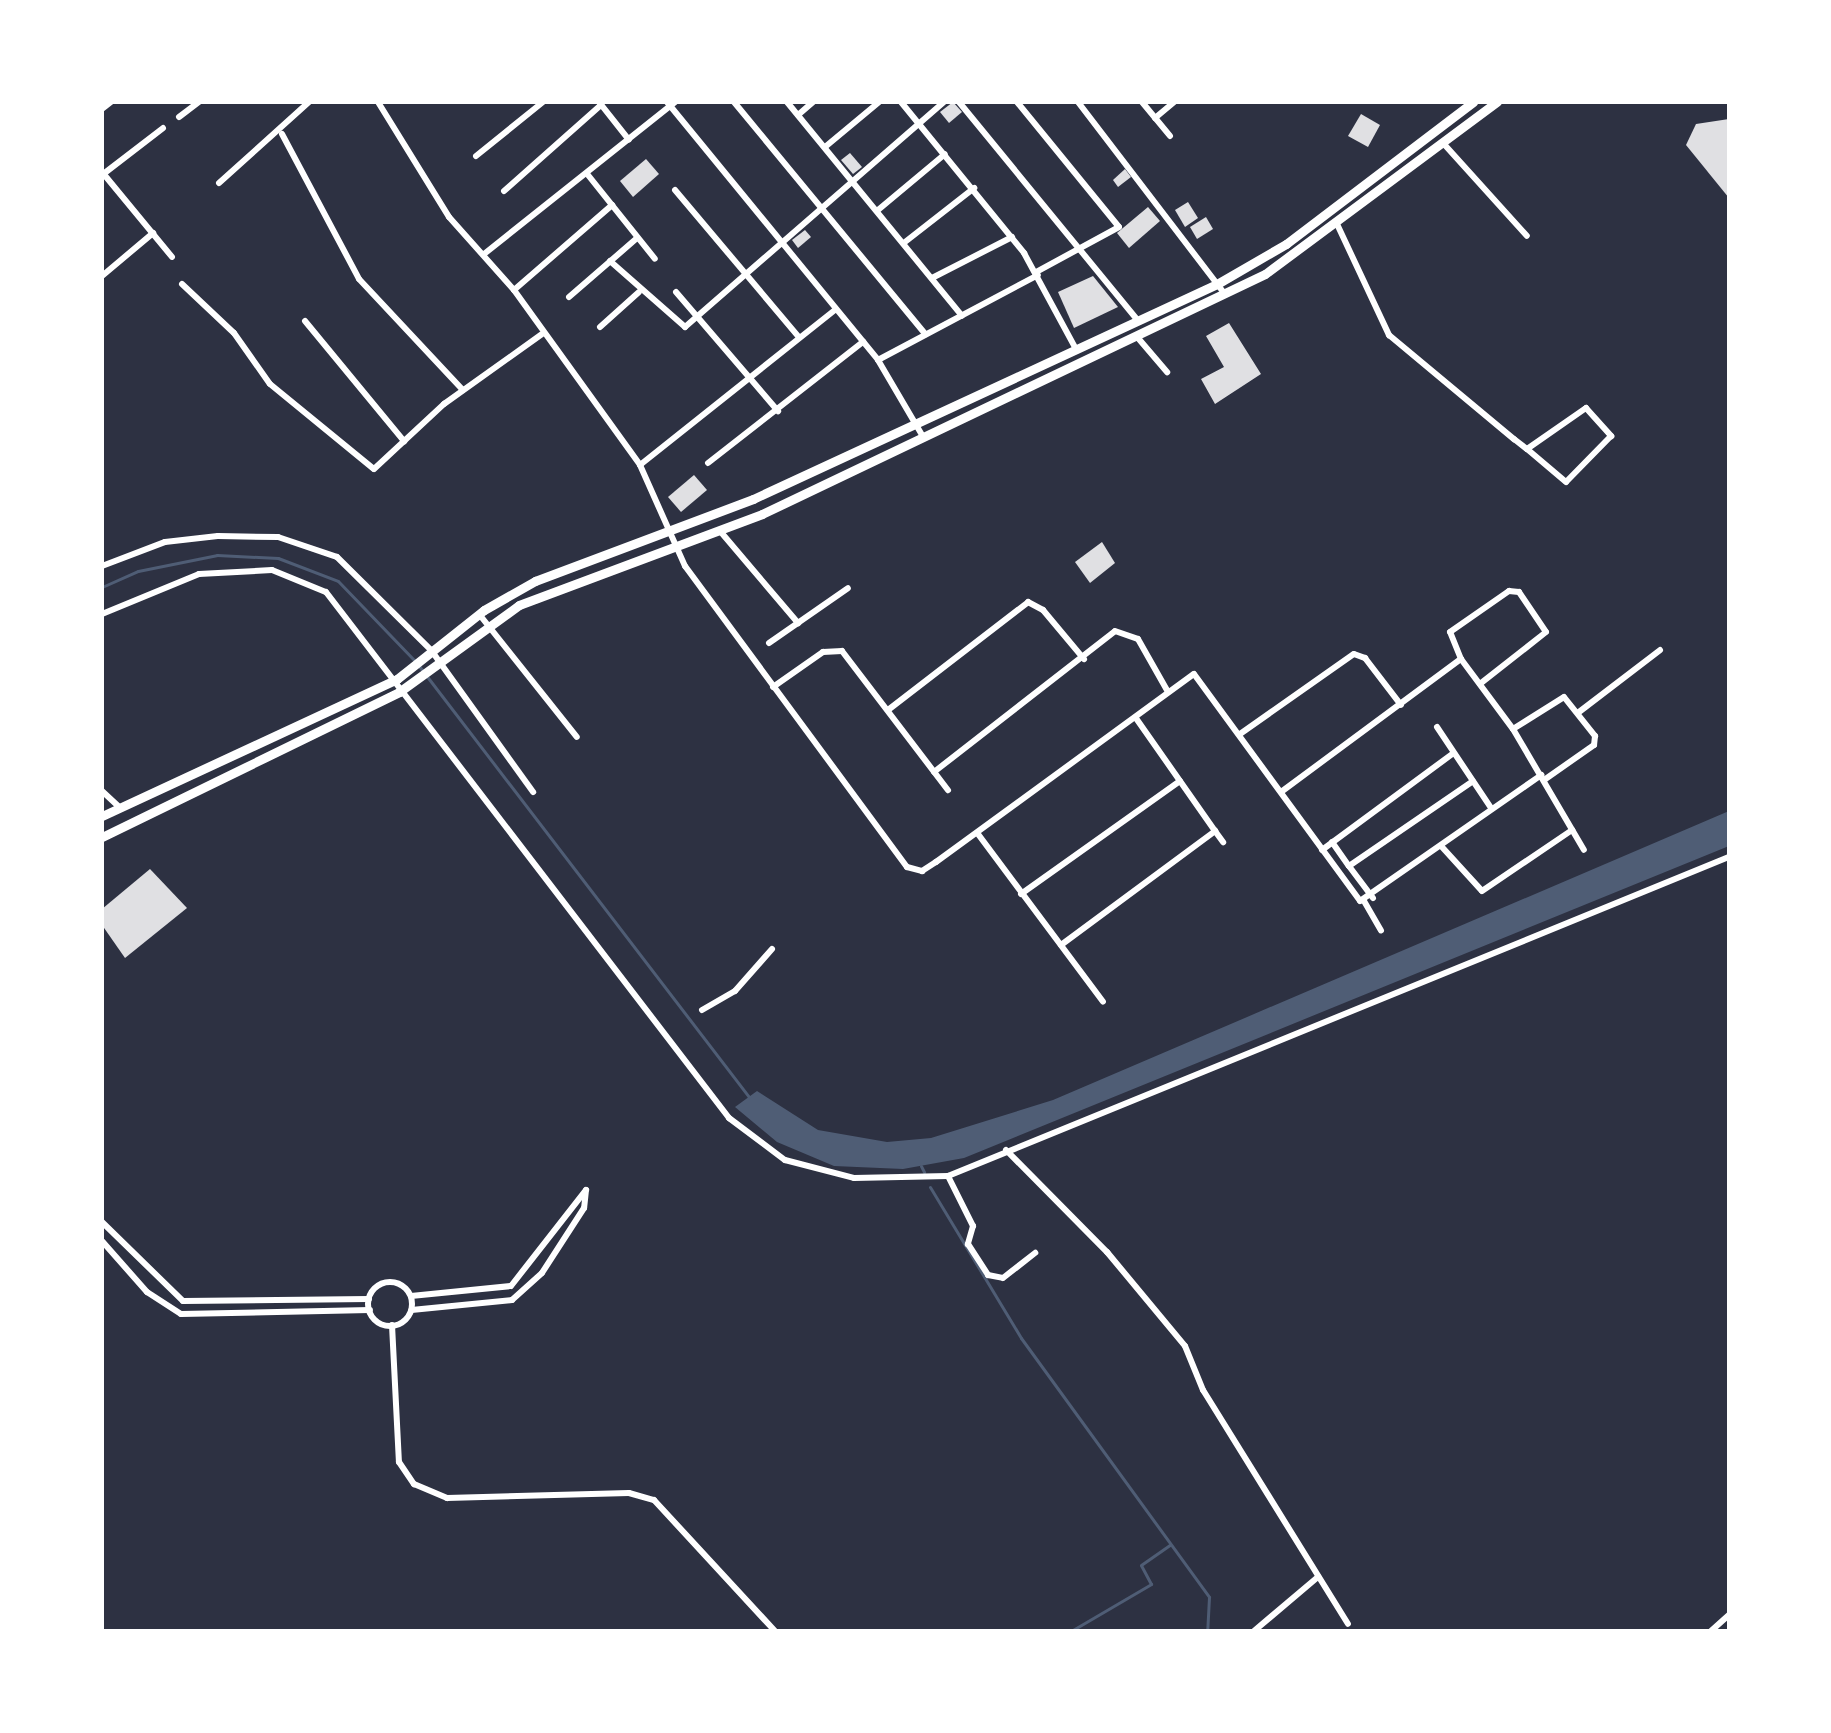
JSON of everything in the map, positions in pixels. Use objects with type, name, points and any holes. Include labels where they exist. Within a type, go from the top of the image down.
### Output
[{"type":"main road","points":[[102,816],[394,680],[479,614],[535,581],[670,533],[1077,351],[1217,284],[1286,244],[1473,102]]},
{"type":"main road","points":[[102,837],[402,691],[487,627],[548,593],[720,531],[922,435],[1138,338],[1225,294],[1337,224],[1497,102]]},
{"type":"street","points":[[102,109],[111,102]]},
{"type":"street","points":[[179,117],[199,102]]},
{"type":"street","points":[[219,183],[282,134],[309,102]]},
{"type":"street","points":[[378,102],[449,217],[514,290],[542,334],[640,465],[675,549],[907,867],[922,871],[978,834],[1194,674],[1240,734],[1353,896],[1364,901],[1381,931]]},
{"type":"street","points":[[476,156],[543,102]]},
{"type":"street","points":[[504,191],[601,105],[611,102]]},
{"type":"street","points":[[734,102],[925,334]]},
{"type":"street","points":[[787,102],[905,242],[962,316]]},
{"type":"street","points":[[798,115],[813,102]]},
{"type":"street","points":[[825,147],[879,102]]},
{"type":"street","points":[[901,102],[1012,237],[1037,274],[1077,351]]},
{"type":"street","points":[[610,261],[639,292],[684,327],[944,102]]},
{"type":"street","points":[[959,102],[1139,322]]},
{"type":"street","points":[[878,360],[1080,252],[1118,226],[1017,102]]},
{"type":"street","points":[[1078,102],[1225,294]]},
{"type":"street","points":[[1142,102],[1170,136]]},
{"type":"street","points":[[1155,118],[1174,102]]},
{"type":"street","points":[[484,254],[588,175],[671,103],[878,360],[922,435]]},
{"type":"street","points":[[601,105],[629,140]]},
{"type":"street","points":[[163,128],[102,174],[172,257]]},
{"type":"street","points":[[282,134],[359,279],[463,390]]},
{"type":"street","points":[[1443,143],[1527,236]]},
{"type":"street","points":[[878,210],[945,154]]},
{"type":"street","points":[[588,175],[655,259]]},
{"type":"street","points":[[905,242],[974,188]]},
{"type":"street","points":[[675,190],[798,336]]},
{"type":"street","points":[[514,290],[612,205]]},
{"type":"street","points":[[1337,224],[1389,335],[1566,482],[1611,436],[1586,408],[1527,449]]},
{"type":"street","points":[[102,276],[153,233]]},
{"type":"street","points":[[932,278],[1012,237]]},
{"type":"street","points":[[569,297],[637,238]]},
{"type":"street","points":[[182,284],[234,333],[270,384],[371,467],[463,390],[542,334]]},
{"type":"street","points":[[600,327],[639,292]]},
{"type":"street","points":[[676,292],[698,313],[778,411]]},
{"type":"street","points":[[640,465],[798,336],[835,310]]},
{"type":"street","points":[[305,321],[404,441]]},
{"type":"street","points":[[1138,338],[1167,372]]},
{"type":"street","points":[[708,463],[863,342]]},
{"type":"street","points":[[720,531],[798,623]]},
{"type":"street","points":[[102,566],[177,540],[243,535],[302,543],[346,563],[429,652],[533,792]]},
{"type":"street","points":[[102,614],[199,574],[286,573],[340,606],[740,1129],[785,1160],[830,1174],[883,1182],[948,1176],[1729,857]]},
{"type":"street","points":[[769,643],[848,588]]},
{"type":"street","points":[[1480,684],[1546,632],[1519,592],[1509,591],[1450,632],[1448,643],[1513,729],[1584,850]]},
{"type":"street","points":[[888,710],[1028,602],[1043,610],[1084,659]]},
{"type":"street","points":[[479,614],[577,737]]},
{"type":"street","points":[[934,772],[1084,659],[1115,631],[1129,632],[1168,692]]},
{"type":"street","points":[[773,687],[837,649],[948,790]]},
{"type":"street","points":[[1579,712],[1660,650]]},
{"type":"street","points":[[1240,734],[1354,654],[1401,705]]},
{"type":"street","points":[[1281,792],[1461,659]]},
{"type":"street","points":[[1364,901],[1373,898],[1491,808],[1597,742],[1579,712],[1559,698],[1513,729]]},
{"type":"street","points":[[1136,718],[1223,842]]},
{"type":"street","points":[[1437,727],[1452,754],[1491,808]]},
{"type":"street","points":[[1322,850],[1452,754]]},
{"type":"street","points":[[1021,894],[1180,781]]},
{"type":"street","points":[[1349,866],[1473,781]]},
{"type":"street","points":[[102,791],[120,808]]},
{"type":"street","points":[[1442,847],[1469,884],[1486,891],[1572,830]]},
{"type":"street","points":[[1061,945],[1215,831]]},
{"type":"street","points":[[978,834],[1103,1002]]},
{"type":"street","points":[[1332,842],[1373,898]]},
{"type":"street","points":[[702,1010],[735,991],[772,949]]},
{"type":"street","points":[[1006,1150],[1107,1252],[1185,1346],[1203,1390],[1348,1624]]},
{"type":"street","points":[[948,1176],[973,1226],[968,1244],[988,1275],[1003,1278],[1035,1253]]},
{"type":"street","points":[[102,1222],[183,1301],[369,1299],[389,1282],[411,1296],[511,1286],[586,1190],[584,1208],[542,1273],[512,1300],[411,1310],[392,1325]]},
{"type":"street","points":[[102,1241],[147,1292],[181,1314],[370,1310],[392,1325]]},
{"type":"street","points":[[411,1296],[411,1310]]},
{"type":"street","points":[[369,1299],[370,1310]]},
{"type":"street","points":[[392,1325],[399,1462],[414,1484],[447,1498],[629,1493],[654,1500],[775,1631]]},
{"type":"street","points":[[1254,1631],[1318,1577]]},
{"type":"street","points":[[1711,1631],[1729,1615]]},
{"type":"water","points":[[1729,811],[1729,846],[964,1158],[903,1169],[834,1166],[777,1142],[735,1107],[757,1091],[818,1130],[887,1142],[931,1138],[1053,1100]]},
{"type":"building","points":[[953,102],[962,112],[949,123],[940,112]]},
{"type":"building","points":[[1361,114],[1380,125],[1368,147],[1348,136]]},
{"type":"building","points":[[1729,119],[1729,198],[1686,145],[1696,124]]},
{"type":"building","points":[[850,153],[862,167],[853,174],[841,160]]},
{"type":"building","points":[[646,159],[659,174],[633,197],[620,181]]},
{"type":"building","points":[[1125,169],[1131,177],[1118,187],[1113,180]]},
{"type":"building","points":[[1188,202],[1198,218],[1185,227],[1175,210]]},
{"type":"building","points":[[1148,207],[1160,221],[1129,248],[1117,233]]},
{"type":"building","points":[[1206,217],[1213,229],[1197,239],[1190,227]]},
{"type":"building","points":[[805,230],[811,237],[798,248],[792,240]]},
{"type":"building","points":[[1093,276],[1118,307],[1074,328],[1058,292]]},
{"type":"building","points":[[1229,323],[1261,374],[1215,404],[1201,379],[1224,367],[1206,336]]},
{"type":"building","points":[[694,475],[707,490],[681,512],[668,497]]},
{"type":"building","points":[[1102,542],[1115,563],[1090,583],[1075,562]]},
{"type":"building","points":[[150,869],[187,908],[125,958],[102,925],[102,909]]},
{"type":"waterway","points":[[102,587],[138,571],[217,555],[278,558],[338,581],[414,660]]},
{"type":"waterway","points":[[419,666],[749,1097]]},
{"type":"waterway","points":[[921,1166],[924,1172]]},
{"type":"waterway","points":[[930,1187],[1021,1338],[1209,1597],[1207,1631]]},
{"type":"waterway","points":[[1071,1631],[1151,1584],[1141,1565],[1170,1545]]}]
